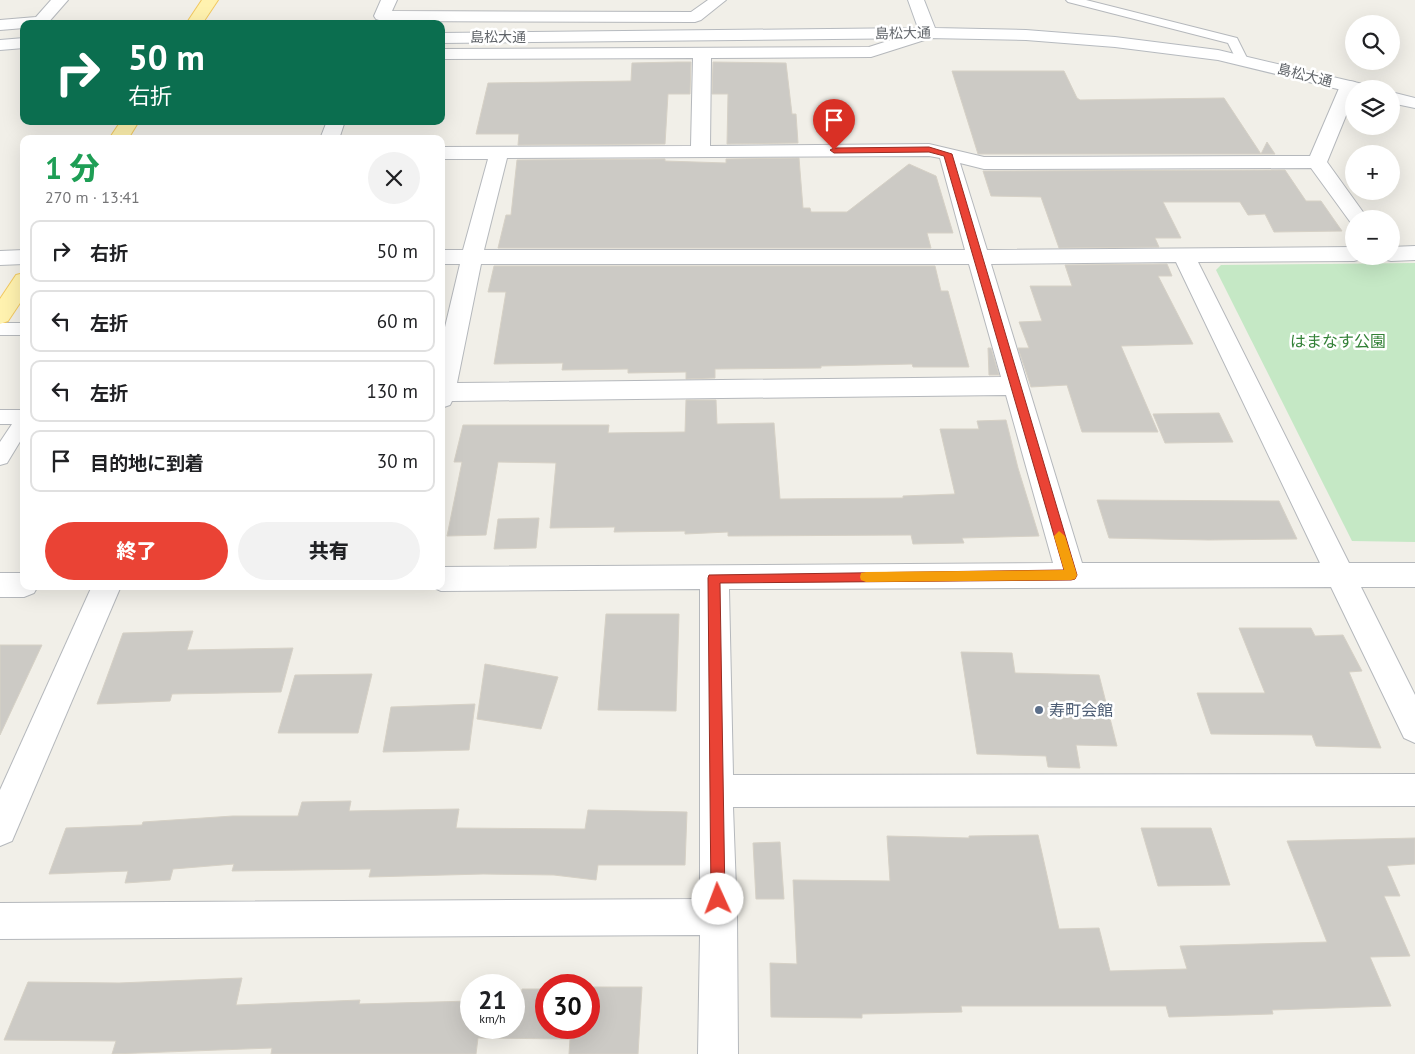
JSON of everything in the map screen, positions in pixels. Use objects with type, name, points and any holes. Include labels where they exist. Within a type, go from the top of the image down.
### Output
[{"type":"main road","points":[[197,20],[210,0]]},
{"type":"main road","points":[[0,316],[20,286]]},
{"type":"street","points":[[42,20],[60,0]]},
{"type":"street","points":[[389,0],[382,16],[695,17],[718,0]]},
{"type":"street","points":[[445,54],[871,52],[928,32],[916,0]]},
{"type":"street","points":[[0,25],[20,23]]},
{"type":"street","name":"島松大通","points":[[445,38],[928,32],[1026,35],[1105,41],[1242,60],[1345,85]]},
{"type":"street","points":[[0,45],[20,43]]},
{"type":"street","points":[[700,152],[702,53]]},
{"type":"street","points":[[1400,99],[1415,103]]},
{"type":"street","points":[[1317,162],[1345,107]]},
{"type":"street","points":[[445,153],[929,150],[984,164],[1317,162]]},
{"type":"street","points":[[445,381],[472,257],[499,152]]},
{"type":"street","points":[[948,154],[1071,575]]},
{"type":"street","points":[[1317,162],[1352,210]]},
{"type":"street","points":[[1400,254],[1415,253]]},
{"type":"street","points":[[1183,254],[1415,728]]},
{"type":"street","points":[[445,257],[978,257],[1345,254]]},
{"type":"street","points":[[0,258],[20,257]]},
{"type":"street","points":[[445,395],[1015,386]]},
{"type":"street","points":[[445,580],[1071,575],[1338,574],[1415,576]]},
{"type":"street","points":[[714,578],[715,792],[719,917],[718,1054]]},
{"type":"street","points":[[0,585],[20,584]]},
{"type":"street","points":[[0,829],[105,590]]},
{"type":"street","points":[[715,792],[1415,790]]},
{"type":"street","points":[[0,921],[719,917]]},
{"type":"lane","points":[[1072,0],[1233,41],[1242,60]]},
{"type":"lane","points":[[0,328],[20,329]]},
{"type":"lane","points":[[0,417],[20,418]]},
{"type":"lane","points":[[0,458],[20,425]]},
{"type":"green space","name":"はまなす公園","points":[[1400,263],[1415,263],[1415,542],[1352,541],[1216,270],[1221,265],[1400,265]]},
{"type":"building","points":[[691,62],[690,94],[668,94],[665,144],[518,145],[519,134],[476,134],[488,83],[631,81],[632,63]]},
{"type":"building","points":[[713,62],[786,63],[792,114],[796,114],[798,143],[727,144],[728,94],[712,94]]},
{"type":"building","points":[[952,71],[1064,71],[1077,98],[1080,100],[1224,98],[1261,154],[978,154]]},
{"type":"building","points":[[1267,142],[1275,154],[1261,154]]},
{"type":"building","points":[[799,158],[803,208],[810,208],[811,212],[847,212],[909,164],[936,176],[953,233],[927,233],[931,248],[498,248],[506,215],[511,215],[517,160],[665,159],[665,161],[726,163],[726,159]]},
{"type":"building","points":[[1285,170],[1306,201],[1321,201],[1342,231],[1274,232],[1265,214],[1248,215],[1240,202],[1163,202],[1181,238],[1155,238],[1159,247],[1059,248],[1041,197],[991,196],[983,171]]},
{"type":"building","points":[[1167,264],[1172,276],[1158,276],[1193,344],[1121,346],[1158,432],[1082,432],[1067,385],[1031,387],[1018,348],[1029,348],[1019,322],[1042,321],[1030,286],[1072,286],[1065,265]]},
{"type":"building","points":[[494,266],[935,266],[941,291],[948,291],[969,367],[913,367],[912,364],[821,366],[821,368],[715,369],[715,378],[686,379],[686,372],[628,373],[628,369],[562,370],[563,363],[494,364],[506,292],[488,292]]},
{"type":"building","points":[[988,348],[991,348],[999,375],[989,375]]},
{"type":"building","points":[[686,400],[716,400],[717,424],[774,423],[780,499],[903,498],[903,496],[955,494],[940,429],[979,429],[977,421],[1006,420],[1018,468],[1039,536],[962,538],[964,543],[913,544],[911,535],[728,536],[728,532],[685,534],[685,531],[614,532],[615,527],[550,528],[556,463],[498,462],[486,535],[447,536],[462,462],[454,462],[463,425],[609,425],[608,433],[685,432]]},
{"type":"building","points":[[1219,413],[1233,442],[1165,443],[1153,414]]},
{"type":"building","points":[[1097,500],[1279,501],[1297,539],[1109,538]]},
{"type":"building","points":[[539,518],[536,548],[494,549],[498,519]]},
{"type":"building","points":[[606,614],[679,614],[676,711],[598,710]]},
{"type":"building","points":[[1239,628],[1311,628],[1315,636],[1343,635],[1362,671],[1349,672],[1381,748],[1316,746],[1312,735],[1211,734],[1197,693],[1265,693]]},
{"type":"building","points":[[193,631],[187,650],[293,648],[281,692],[172,694],[170,701],[97,704],[123,633]]},
{"type":"building","points":[[0,645],[42,645],[0,735]]},
{"type":"building","name":"寿町会館","points":[[961,652],[1012,653],[1015,673],[1099,675],[1117,746],[1076,745],[1080,768],[1048,767],[1046,756],[977,754]]},
{"type":"building","points":[[485,664],[558,677],[541,729],[477,719]]},
{"type":"building","points":[[372,674],[358,733],[278,733],[295,675]]},
{"type":"building","points":[[475,704],[469,750],[383,752],[391,707]]},
{"type":"building","points":[[351,801],[349,811],[459,809],[456,828],[585,829],[588,810],[687,812],[685,865],[598,865],[596,880],[554,875],[483,874],[369,877],[371,869],[232,871],[234,864],[173,869],[170,880],[125,883],[128,871],[49,874],[66,828],[142,825],[143,822],[233,816],[298,816],[302,802]]},
{"type":"building","points":[[1141,828],[1211,828],[1230,885],[1158,886]]},
{"type":"building","points":[[1038,835],[1059,929],[1099,928],[1110,971],[1187,969],[1180,946],[1327,942],[1287,841],[1415,838],[1415,864],[1387,866],[1400,896],[1384,896],[1410,956],[1370,957],[1391,1006],[1272,1010],[1273,1014],[1169,1017],[1166,1006],[961,1006],[962,1012],[862,1014],[862,1018],[771,1017],[770,963],[797,964],[793,880],[890,881],[887,836],[969,838],[969,836]]},
{"type":"building","points":[[780,842],[784,899],[756,899],[753,843]]},
{"type":"building","points":[[242,978],[236,1005],[360,1000],[359,1004],[460,1001],[460,1039],[478,1039],[476,1054],[271,1054],[272,1048],[112,1054],[116,1041],[4,1040],[28,982],[119,983]]},
{"type":"building","points":[[600,987],[642,987],[638,1054],[569,1054],[570,1039],[600,1039]]},
{"type":"building","points":[[525,989],[535,989],[535,1039],[525,1039]]},
{"type":"slow traffic","points":[[866,577],[1071,575],[1059,536]]},
{"type":"place","name":"寿町会館","points":[[1039,710]]},
{"type":"route","points":[[718,899],[715,792],[714,578],[1071,575],[948,154],[929,150],[834,150]]}]
